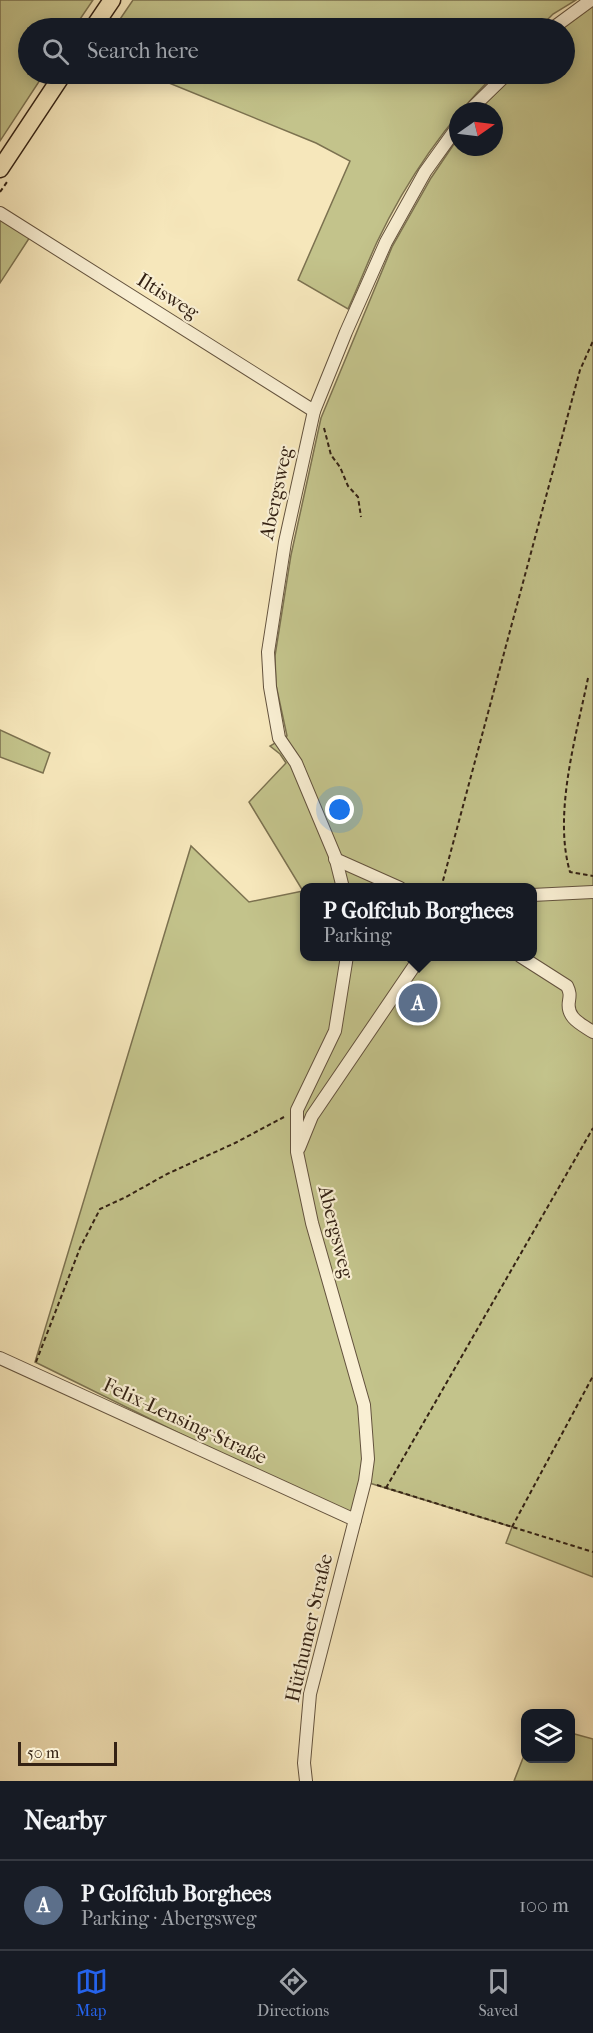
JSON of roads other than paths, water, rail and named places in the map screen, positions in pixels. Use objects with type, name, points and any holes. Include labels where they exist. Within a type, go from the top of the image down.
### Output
[{"type":"main road","points":[[100,18],[112,0]]},
{"type":"main road","points":[[0,169],[56,84]]},
{"type":"street","points":[[567,18],[591,0]]},
{"type":"street","points":[[478,102],[497,84]]},
{"type":"street","name":"Abergsweg","points":[[342,883],[296,763],[279,738],[270,687],[268,652],[283,553],[314,414],[346,332],[386,242],[425,172],[449,139]]},
{"type":"street","name":"Iltisweg","points":[[0,213],[314,414]]},
{"type":"street","points":[[335,859],[389,883]]},
{"type":"street","points":[[537,895],[593,892]]},
{"type":"street","name":"Abergsweg","points":[[346,961],[335,1031],[297,1110],[297,1152],[312,1223],[364,1405],[368,1459],[355,1520]]},
{"type":"street","points":[[297,1152],[312,1116],[418,961]]},
{"type":"street","points":[[526,961],[567,986],[570,994],[568,1006],[571,1017],[593,1032]]},
{"type":"street","name":"Felix-Lensing-Straße","points":[[0,1358],[355,1520]]},
{"type":"street","name":"Hüthumer Straße","points":[[306,1781],[304,1763],[310,1694],[355,1520]]},
{"type":"place","name":"P Golfclub Borghees","points":[[418,1003]]}]
